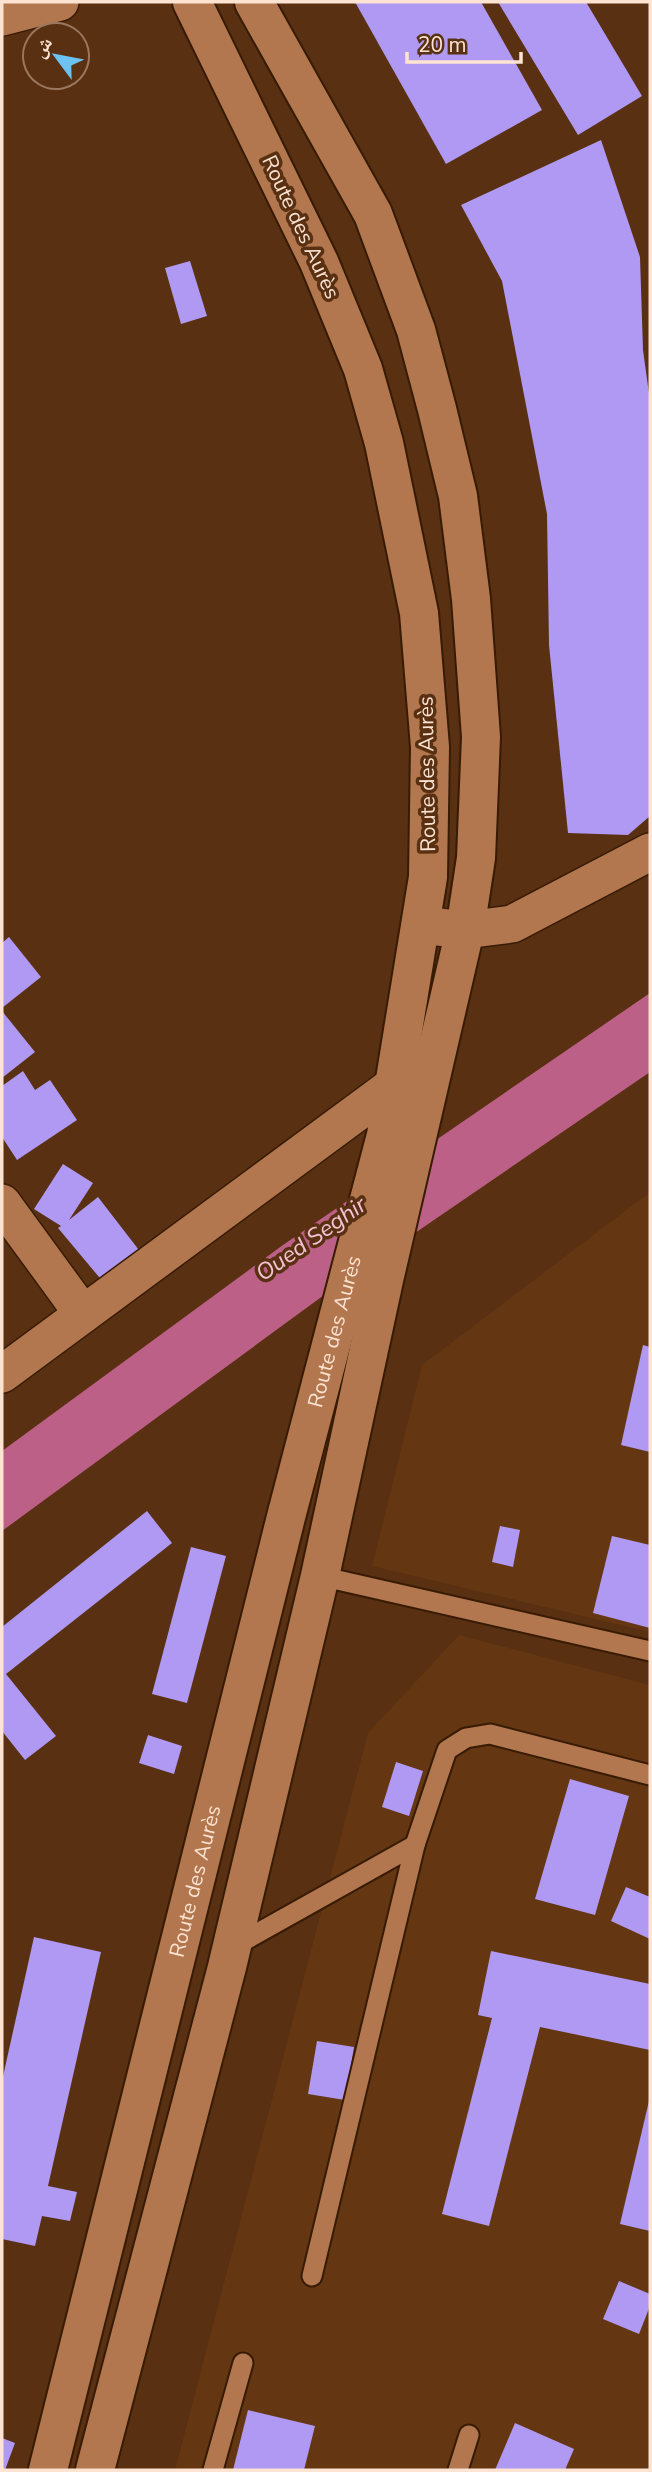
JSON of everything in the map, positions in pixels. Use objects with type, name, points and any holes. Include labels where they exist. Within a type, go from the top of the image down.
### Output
[{"type":"street","points":[[2,12],[16,2]]},
{"type":"street","points":[[2,17],[60,2]]},
{"type":"street","name":"Route des Aurès","points":[[95,2470],[232,1947],[320,1576],[368,1352],[402,1136],[394,1086],[428,877],[430,747],[419,613],[384,443],[363,369],[319,261],[192,2]]},
{"type":"street","name":"Route des Aurès","points":[[48,2470],[330,1347],[402,1136],[465,930],[476,858],[481,737],[471,599],[458,496],[416,330],[373,214],[254,2]]},
{"type":"street","points":[[421,925],[465,930],[512,924],[650,852]]},
{"type":"street","points":[[2,1374],[394,1086]]},
{"type":"street","points":[[2,1203],[83,1314]]},
{"type":"lane","points":[[320,1576],[650,1651]]},
{"type":"lane","points":[[312,2276],[415,1845],[447,1750],[466,1738],[490,1734],[650,1774]]},
{"type":"lane","points":[[232,1947],[415,1845]]},
{"type":"lane","points":[[214,2470],[243,2364]]},
{"type":"lane","points":[[458,2470],[468,2435]]},
{"type":"shaded area","points":[[650,1192],[650,1632],[372,1566],[422,1365]]},
{"type":"shaded area","points":[[459,1635],[650,1685],[650,2470],[175,2470],[368,1733]]},
{"type":"water","name":"Oued Seghir","points":[[650,993],[650,1072],[320,1298],[2,1531],[2,1451],[283,1245]]},
{"type":"building","points":[[355,2],[481,2],[542,110],[446,164]]},
{"type":"building","points":[[498,2],[586,2],[642,96],[578,135]]},
{"type":"building","points":[[601,140],[640,257],[643,350],[650,401],[650,816],[628,835],[568,833],[549,645],[547,514],[502,281],[461,205]]},
{"type":"building","points":[[190,261],[207,316],[181,324],[165,268]]},
{"type":"building","points":[[9,937],[41,977],[2,1008],[2,943]]},
{"type":"building","points":[[2,1011],[35,1052],[2,1078]]},
{"type":"building","points":[[23,1071],[35,1090],[50,1080],[77,1120],[17,1160],[2,1137],[2,1086]]},
{"type":"building","points":[[63,1164],[93,1183],[69,1220],[98,1197],[142,1254],[104,1283],[58,1228],[61,1226],[34,1209]]},
{"type":"building","points":[[643,1345],[650,1347],[650,1452],[621,1445]]},
{"type":"building","points":[[147,1511],[172,1543],[6,1674],[56,1736],[25,1760],[2,1731],[2,1627]]},
{"type":"building","points":[[500,1526],[520,1530],[513,1567],[492,1562]]},
{"type":"building","points":[[612,1536],[650,1545],[650,1628],[593,1613]]},
{"type":"building","points":[[191,1547],[226,1556],[187,1703],[152,1694]]},
{"type":"building","points":[[148,1735],[182,1746],[174,1774],[139,1763]]},
{"type":"building","points":[[396,1762],[423,1771],[409,1816],[382,1807]]},
{"type":"building","points":[[570,1779],[629,1796],[595,1915],[535,1899]]},
{"type":"building","points":[[626,1887],[650,1897],[650,1939],[611,1921]]},
{"type":"building","points":[[34,1937],[101,1952],[48,2186],[77,2192],[70,2221],[42,2216],[35,2246],[2,2239],[2,2081]]},
{"type":"building","points":[[491,1951],[650,1984],[650,2050],[540,2027],[489,2226],[442,2214],[492,2018],[478,2015]]},
{"type":"building","points":[[317,2041],[354,2047],[345,2100],[308,2094]]},
{"type":"building","points":[[650,2101],[650,2231],[620,2224]]},
{"type":"building","points":[[619,2281],[650,2294],[650,2306],[639,2334],[603,2319]]},
{"type":"building","points":[[248,2410],[315,2426],[304,2470],[233,2470]]},
{"type":"building","points":[[515,2423],[574,2449],[565,2470],[495,2470]]},
{"type":"building","points":[[2,2438],[15,2443],[5,2470],[2,2470]]}]
